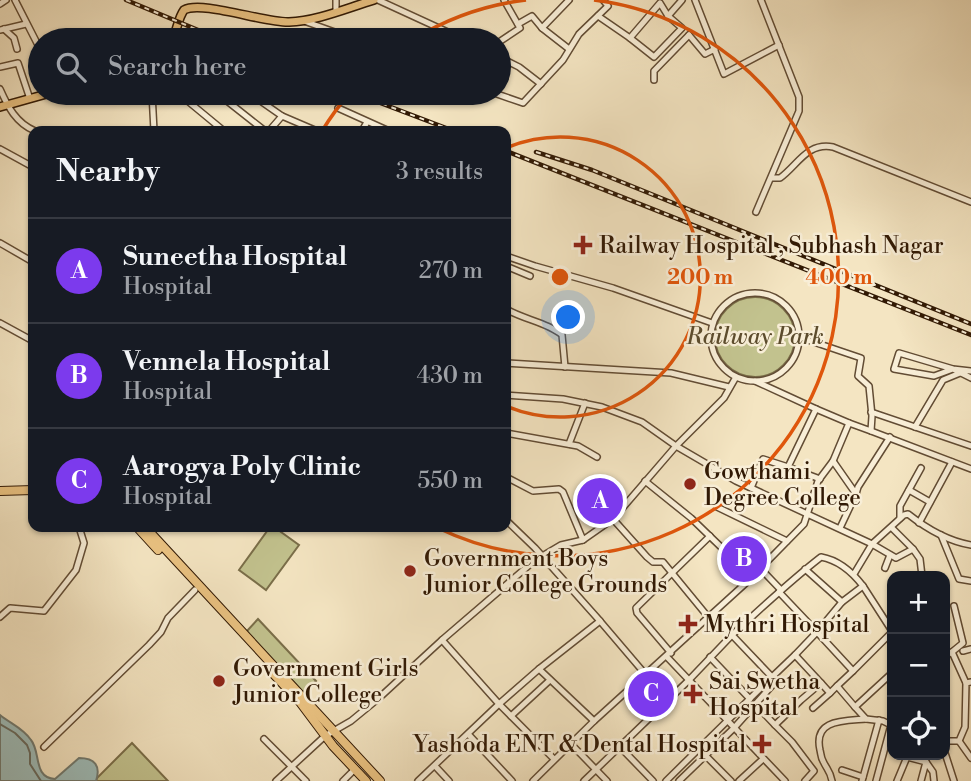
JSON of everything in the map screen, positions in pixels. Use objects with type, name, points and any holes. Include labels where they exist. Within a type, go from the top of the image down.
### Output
[{"type":"highway","points":[[0,494],[28,492]]},
{"type":"highway","points":[[142,532],[300,702],[325,736],[366,781]]},
{"type":"highway","points":[[150,532],[380,781]]},
{"type":"main road","points":[[177,28],[184,10],[191,3],[218,3],[267,19],[288,22],[376,0]]},
{"type":"main road","points":[[4,106],[28,100]]},
{"type":"street","points":[[0,4],[6,0]]},
{"type":"street","points":[[16,0],[28,28]]},
{"type":"street","points":[[335,11],[337,0]]},
{"type":"street","points":[[376,0],[438,28]]},
{"type":"street","points":[[504,0],[520,28],[511,34]]},
{"type":"street","points":[[542,28],[569,0]]},
{"type":"street","points":[[511,99],[523,103],[541,84],[579,34],[608,6],[603,0]]},
{"type":"street","points":[[668,16],[682,0]]},
{"type":"street","points":[[695,0],[724,74],[779,45]]},
{"type":"street","points":[[756,212],[799,111],[800,97],[761,0]]},
{"type":"street","points":[[630,38],[659,1],[668,16],[705,54],[715,49]]},
{"type":"street","points":[[518,24],[532,16],[569,50]]},
{"type":"street","points":[[598,16],[654,57],[682,28]]},
{"type":"street","points":[[301,20],[323,28]]},
{"type":"street","points":[[2,29],[26,24]]},
{"type":"street","points":[[2,29],[14,38],[17,49]]},
{"type":"street","points":[[654,80],[654,71],[689,35]]},
{"type":"street","points":[[0,67],[19,63],[28,92]]},
{"type":"street","points":[[511,63],[541,84]]},
{"type":"street","points":[[0,89],[4,106],[28,127]]},
{"type":"street","points":[[153,105],[154,126]]},
{"type":"street","points":[[193,105],[218,126]]},
{"type":"street","points":[[233,105],[260,126]]},
{"type":"street","points":[[267,105],[282,116],[305,126]]},
{"type":"street","points":[[338,108],[377,126]]},
{"type":"street","points":[[272,126],[282,116]]},
{"type":"street","points":[[365,126],[367,122]]},
{"type":"street","points":[[772,177],[780,178],[812,149],[824,145],[971,202]]},
{"type":"street","points":[[0,149],[28,164]]},
{"type":"street","points":[[0,243],[28,259]]},
{"type":"street","points":[[511,258],[613,288],[712,323]]},
{"type":"street","points":[[511,268],[530,276]]},
{"type":"street","points":[[755,381],[769,379],[781,373],[791,363],[797,351],[799,337],[790,310],[772,296],[761,293],[739,295],[718,311],[710,333],[719,364],[736,377],[755,381],[849,423],[971,469]]},
{"type":"street","points":[[511,312],[562,335],[565,367]]},
{"type":"street","points":[[0,323],[28,338]]},
{"type":"street","points":[[799,337],[870,361]]},
{"type":"street","points":[[971,371],[953,369],[899,353],[894,369],[934,376],[953,369],[971,378]]},
{"type":"street","points":[[861,358],[858,376],[869,386],[871,430]]},
{"type":"street","points":[[511,363],[671,373],[729,387]]},
{"type":"street","points":[[915,427],[943,380],[960,373]]},
{"type":"street","points":[[276,781],[325,736],[351,721],[379,698],[541,555],[561,545],[583,540],[613,519],[676,446],[724,398],[736,377]]},
{"type":"street","points":[[511,396],[585,403],[642,422],[676,446],[751,488],[808,510],[896,558],[912,549]]},
{"type":"street","points":[[569,444],[585,403]]},
{"type":"street","points":[[788,467],[816,409]]},
{"type":"street","points":[[872,412],[971,446]]},
{"type":"street","points":[[533,781],[554,759],[572,746],[594,721],[711,616],[804,524],[820,479],[833,461],[849,423]]},
{"type":"street","points":[[511,434],[569,444],[586,449],[597,457]]},
{"type":"street","points":[[840,528],[858,487],[890,438]]},
{"type":"street","points":[[751,488],[764,459],[820,479]]},
{"type":"street","points":[[833,461],[856,494]]},
{"type":"street","points":[[919,523],[953,462]]},
{"type":"street","points":[[901,518],[900,506],[921,468]]},
{"type":"street","points":[[511,480],[533,491],[559,489],[563,492],[583,540]]},
{"type":"street","points":[[645,481],[752,576]]},
{"type":"street","points":[[909,490],[930,502]]},
{"type":"street","points":[[717,507],[787,541]]},
{"type":"street","points":[[854,574],[872,544],[908,514],[941,535],[971,545]]},
{"type":"street","points":[[613,519],[647,557],[653,562],[663,562],[711,616],[774,679]]},
{"type":"street","points":[[511,525],[541,555],[646,675]]},
{"type":"street","points":[[892,527],[920,559],[921,571]]},
{"type":"street","points":[[0,606],[44,611],[76,570],[84,543],[81,532]]},
{"type":"street","points":[[941,535],[959,579],[971,581]]},
{"type":"street","points":[[710,536],[636,608],[637,612],[689,680],[785,781]]},
{"type":"street","points":[[885,568],[890,555]]},
{"type":"street","points":[[584,781],[732,635],[821,557],[854,574],[887,624]]},
{"type":"street","points":[[760,568],[853,671]]},
{"type":"street","points":[[805,569],[842,602]]},
{"type":"street","points":[[679,781],[756,705],[774,679],[842,602],[863,586]]},
{"type":"street","points":[[44,747],[149,645],[168,618],[195,590]]},
{"type":"street","points":[[954,606],[963,643],[952,652],[968,683],[965,727],[959,741]]},
{"type":"street","points":[[0,617],[10,608]]},
{"type":"street","points":[[418,781],[499,704],[600,621]]},
{"type":"street","points":[[813,708],[890,634]]},
{"type":"street","points":[[442,640],[499,704],[554,759]]},
{"type":"street","points":[[963,651],[971,649]]},
{"type":"street","points":[[795,655],[830,693]]},
{"type":"street","points":[[710,657],[750,699]]},
{"type":"street","points":[[539,669],[594,721]]},
{"type":"street","points":[[855,707],[887,678]]},
{"type":"street","points":[[666,781],[774,679]]},
{"type":"street","points":[[512,716],[550,680]]},
{"type":"street","points":[[775,726],[821,683]]},
{"type":"street","points":[[837,686],[866,719]]},
{"type":"street","points":[[756,705],[792,742],[814,771],[804,781]]},
{"type":"street","points":[[832,781],[817,737],[820,732],[837,722],[866,719],[887,722]]},
{"type":"street","points":[[842,769],[863,779],[879,720]]},
{"type":"street","points":[[469,734],[512,781]]},
{"type":"street","points":[[264,739],[306,781]]},
{"type":"street","points":[[876,781],[887,741]]},
{"type":"street","points":[[950,741],[959,741]]},
{"type":"street","points":[[959,741],[971,758]]},
{"type":"street","points":[[572,746],[607,781]]},
{"type":"street","points":[[620,747],[653,781]]},
{"type":"street","points":[[699,749],[731,781]]},
{"type":"street","points":[[742,780],[764,759]]},
{"type":"street","points":[[897,781],[903,760]]},
{"type":"street","points":[[919,760],[926,762],[933,772],[934,781]]},
{"type":"street","points":[[947,760],[954,781]]},
{"type":"street","points":[[921,781],[926,762]]},
{"type":"street","points":[[435,766],[449,781]]},
{"type":"street","points":[[343,781],[355,769]]},
{"type":"green space","name":"Railway Park","points":[[755,297],[770,300],[783,309],[792,322],[795,337],[792,352],[783,365],[770,374],[755,377],[740,374],[727,365],[718,352],[715,337],[718,322],[727,309],[740,300]]},
{"type":"green space","points":[[266,532],[281,532],[299,545],[266,590],[239,570]]},
{"type":"green space","points":[[258,619],[316,681],[303,692],[246,632]]},
{"type":"green space","points":[[132,743],[168,781],[96,781],[97,778]]},
{"type":"water","points":[[0,715],[28,736],[34,745],[40,769],[48,778],[55,779],[79,758],[85,758],[93,761],[97,767],[96,781],[0,781]]},
{"type":"railway","points":[[126,0],[193,28]]},
{"type":"railway","points":[[386,105],[441,126]]},
{"type":"railway","points":[[536,152],[592,170],[971,324]]},
{"type":"railway","points":[[511,153],[971,335]]},
{"type":"place","name":"Railway Hospital , Subhash Nagar","points":[[583,245]]},
{"type":"place","name":"Gowthami Degree College","points":[[690,484]]},
{"type":"place","name":"Suneetha Hospital","points":[[600,501]]},
{"type":"place","name":"Vennela Hospital","points":[[744,559]]},
{"type":"place","name":"Government Boys Junior College Grounds","points":[[410,571]]},
{"type":"place","name":"Mythri Hospital","points":[[688,624]]},
{"type":"place","name":"Government Girls Junior College","points":[[219,681]]},
{"type":"place","name":"Aarogya Poly Clinic","points":[[651,694]]},
{"type":"place","name":"Sai Swetha Hospital","points":[[693,694]]},
{"type":"place","name":"Yashoda ENT & Dental Hospital","points":[[762,744]]}]
